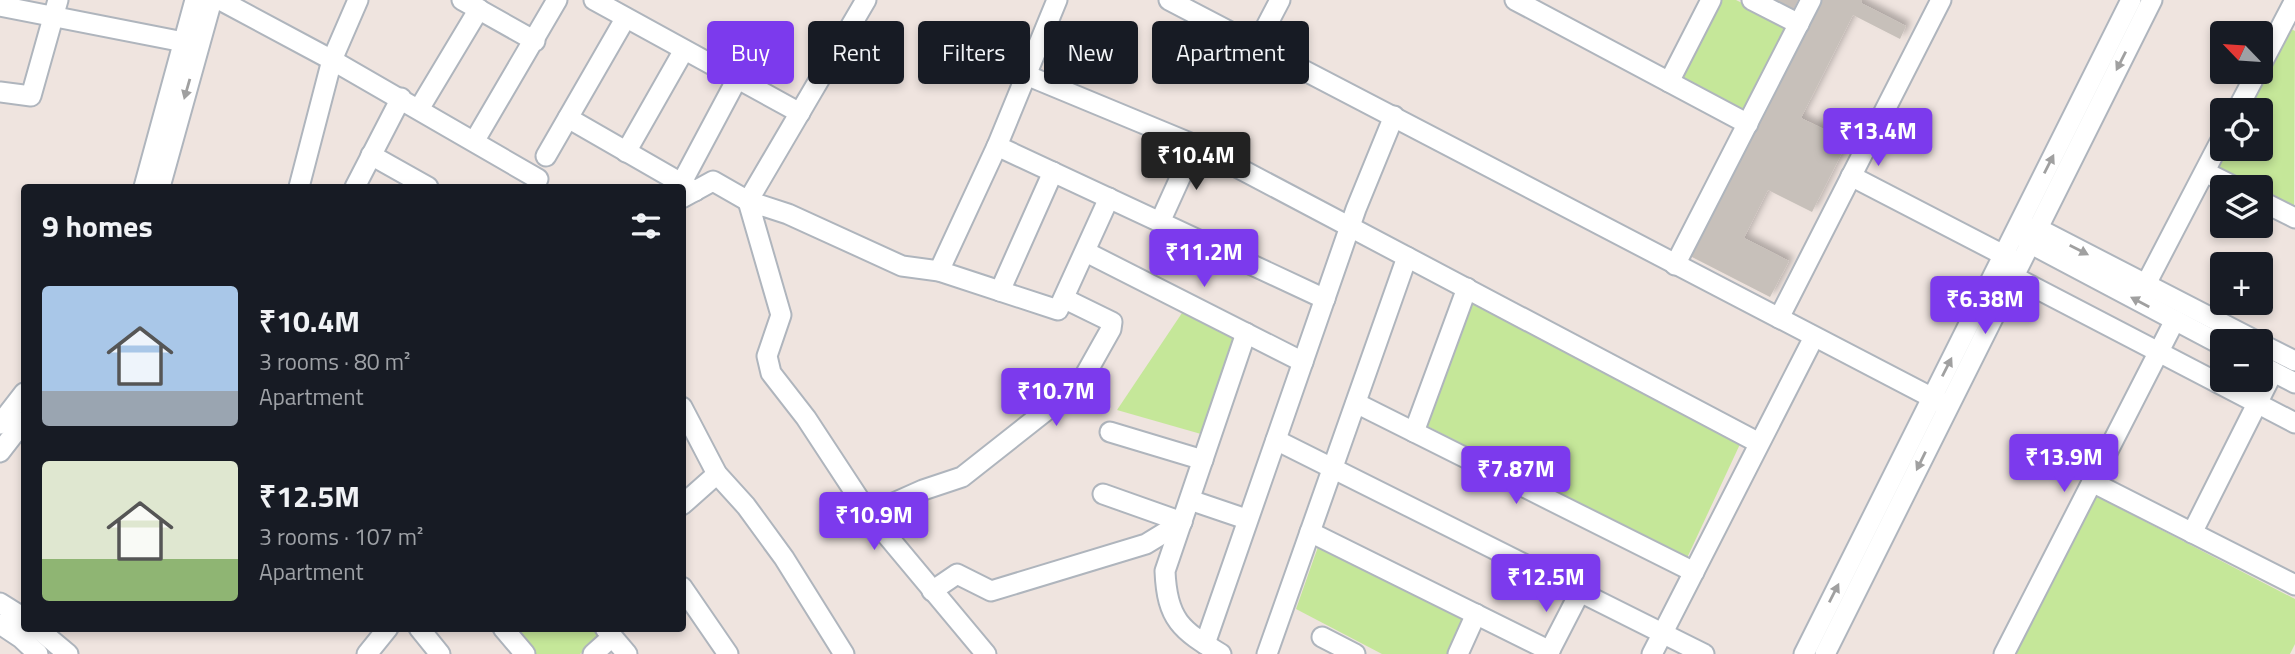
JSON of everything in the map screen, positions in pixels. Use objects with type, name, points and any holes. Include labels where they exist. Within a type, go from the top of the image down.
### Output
[{"type":"street","points":[[161,184],[191,43],[195,0]]},
{"type":"street","points":[[145,184],[191,43],[212,0]]},
{"type":"street","points":[[220,0],[401,98],[538,179]]},
{"type":"street","points":[[300,184],[332,60],[358,0]]},
{"type":"street","points":[[475,140],[557,0]]},
{"type":"street","points":[[594,0],[707,63]]},
{"type":"street","points":[[866,0],[748,201],[781,315],[769,345],[768,366],[869,514],[986,654]]},
{"type":"street","points":[[1030,65],[1057,0]]},
{"type":"street","points":[[1169,0],[1211,21]]},
{"type":"street","points":[[1269,21],[1280,0]]},
{"type":"street","points":[[1515,0],[1748,124]]},
{"type":"street","points":[[1669,82],[1711,0]]},
{"type":"street","points":[[1752,0],[1799,24]]},
{"type":"street","points":[[1675,265],[1811,0]]},
{"type":"street","points":[[1779,318],[1941,0]]},
{"type":"street","points":[[2027,234],[2131,0]]},
{"type":"street","points":[[1804,654],[1940,401],[2008,265],[2152,0]]},
{"type":"street","points":[[419,109],[471,5],[535,41]]},
{"type":"street","points":[[0,6],[56,7],[191,43]]},
{"type":"street","points":[[0,92],[31,96],[56,7]]},
{"type":"street","points":[[2273,45],[2293,11]]},
{"type":"street","points":[[546,156],[625,19]]},
{"type":"street","points":[[626,152],[684,50]]},
{"type":"street","points":[[1309,71],[1675,265],[1940,401]]},
{"type":"street","points":[[1030,77],[1195,145],[1759,443]]},
{"type":"street","points":[[686,191],[735,84]]},
{"type":"street","points":[[746,84],[800,113]]},
{"type":"street","points":[[939,271],[998,146],[1022,84]]},
{"type":"street","points":[[356,184],[401,98]]},
{"type":"street","points":[[1245,332],[1166,571],[1166,601],[1180,624],[1213,649],[1246,519],[1350,226],[1394,116]]},
{"type":"street","points":[[568,118],[675,184]]},
{"type":"street","points":[[1160,222],[1195,145]]},
{"type":"street","points":[[998,146],[1325,299]]},
{"type":"street","points":[[371,155],[423,184]]},
{"type":"street","points":[[2146,284],[2210,161]]},
{"type":"street","points":[[1000,292],[1053,172]]},
{"type":"street","points":[[2205,172],[2211,175]]},
{"type":"street","points":[[1851,176],[2159,352],[2295,423]]},
{"type":"street","points":[[686,191],[713,181],[748,201],[788,215],[902,266],[939,271],[1058,310],[1109,198]]},
{"type":"street","points":[[2273,207],[2295,218]]},
{"type":"street","points":[[2027,234],[2146,284],[2234,329]]},
{"type":"street","points":[[2027,234],[2210,339]]},
{"type":"street","points":[[1086,251],[1303,362]]},
{"type":"street","points":[[1267,654],[1407,257]]},
{"type":"street","points":[[1415,432],[1467,288]]},
{"type":"street","points":[[869,514],[923,490],[962,477],[1078,384],[1111,330],[1112,321],[1065,299]]},
{"type":"street","points":[[2004,654],[2175,320]]},
{"type":"street","points":[[1652,654],[1814,337]]},
{"type":"street","points":[[2273,349],[2295,361]]},
{"type":"street","points":[[2273,371],[2295,383]]},
{"type":"street","points":[[2192,533],[2260,392]]},
{"type":"street","points":[[0,424],[21,397]]},
{"type":"street","points":[[1825,654],[1940,401]]},
{"type":"street","points":[[1356,403],[1694,572]]},
{"type":"street","points":[[686,415],[717,474],[746,506],[784,558],[844,654]]},
{"type":"street","points":[[0,452],[21,425]]},
{"type":"street","points":[[1110,432],[1203,460]]},
{"type":"street","points":[[1276,440],[1704,654]]},
{"type":"street","points":[[686,501],[717,474]]},
{"type":"street","points":[[2092,482],[2295,585]]},
{"type":"street","points":[[1103,494],[1182,522]]},
{"type":"street","points":[[1190,500],[1246,519]]},
{"type":"street","points":[[932,591],[957,574],[991,591],[1146,544],[1182,522]]},
{"type":"street","points":[[1310,532],[1549,652],[1580,592]]},
{"type":"street","points":[[686,593],[728,654]]},
{"type":"street","points":[[0,603],[21,616]]},
{"type":"street","points":[[1458,654],[1476,614]]},
{"type":"street","points":[[0,624],[38,654]]},
{"type":"street","points":[[42,632],[68,654]]},
{"type":"street","points":[[367,654],[385,632]]},
{"type":"street","points":[[422,632],[440,654]]},
{"type":"street","points":[[506,632],[525,654]]},
{"type":"street","points":[[593,654],[609,633],[627,654]]},
{"type":"street","points":[[1322,637],[1355,654]]},
{"type":"green space","points":[[1722,0],[1736,0],[1788,26],[1744,112],[1681,80]]},
{"type":"green space","points":[[2291,29],[2295,31],[2294,208],[2273,195],[2273,175],[2235,175],[2217,167],[2220,161],[2273,161],[2273,98],[2254,98],[2262,84],[2273,84],[2273,63]]},
{"type":"green space","points":[[1473,302],[1741,442],[1687,558],[1425,425]]},
{"type":"green space","points":[[1184,310],[1236,335],[1201,434],[1117,410]]},
{"type":"green space","points":[[2096,496],[2295,599],[2295,644],[2290,654],[2015,654]]},
{"type":"green space","points":[[1319,544],[1469,618],[1454,654],[1382,654],[1296,609]]},
{"type":"green space","points":[[516,632],[598,632],[601,636],[580,654],[535,654]]},
{"type":"building","points":[[1771,0],[1798,0],[1793,11]]},
{"type":"building","points":[[1819,0],[1862,0],[1861,3],[1906,26],[1900,39],[1853,15],[1801,118],[1848,141],[1812,212],[1768,190],[1744,238],[1789,261],[1770,297],[1690,256]]}]
